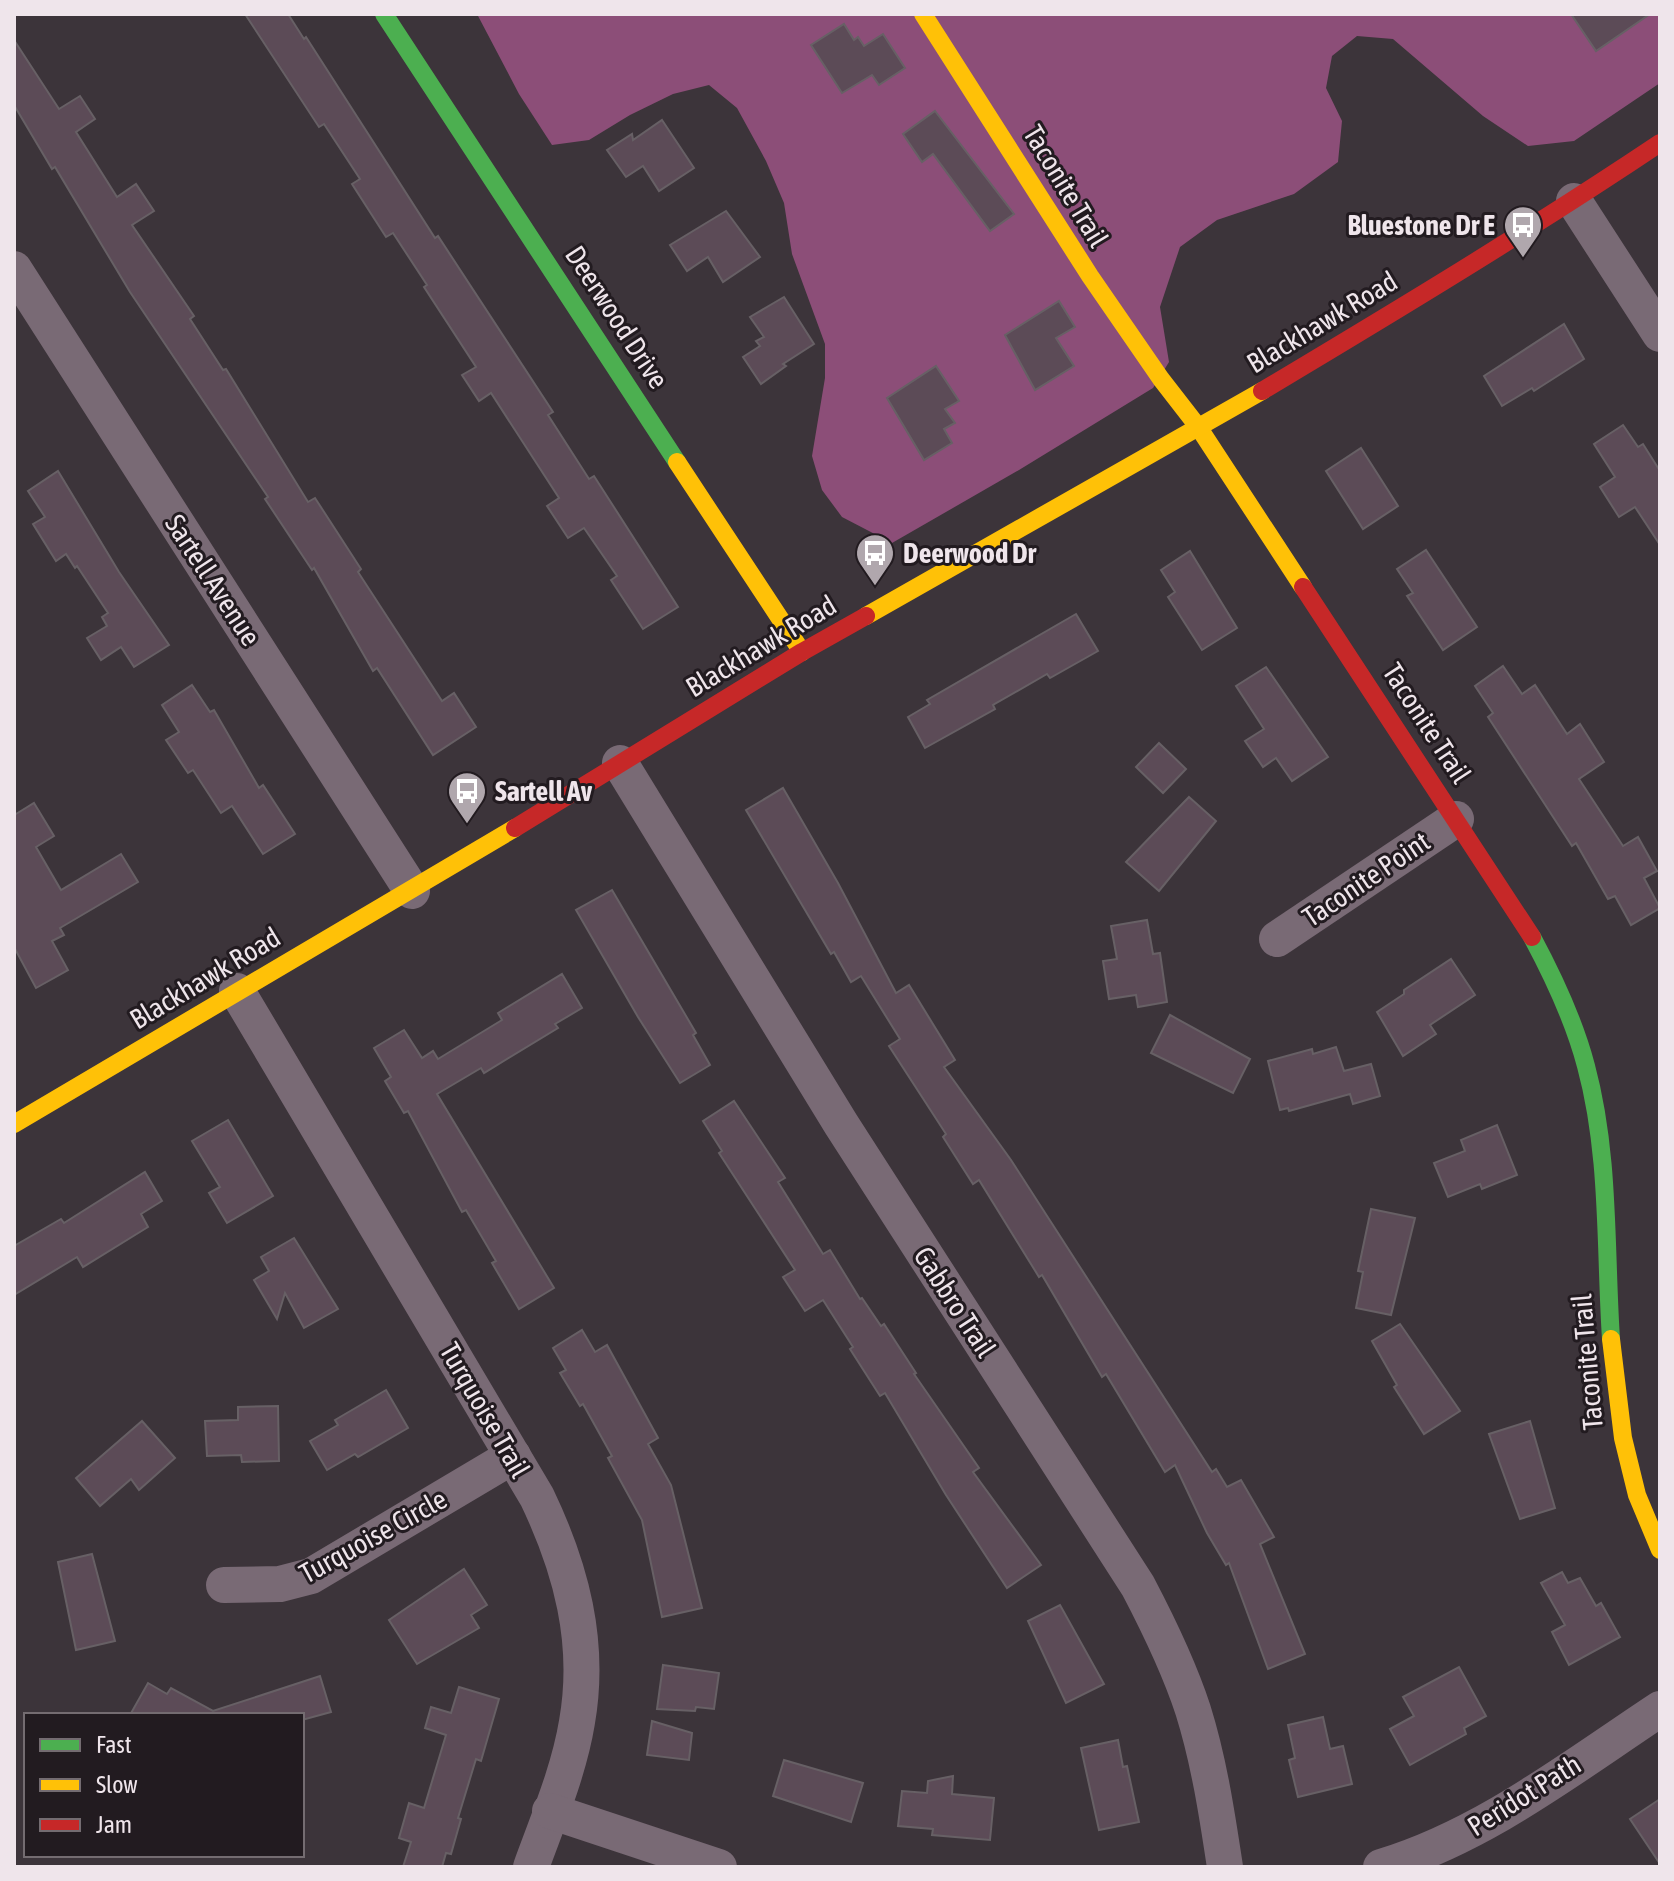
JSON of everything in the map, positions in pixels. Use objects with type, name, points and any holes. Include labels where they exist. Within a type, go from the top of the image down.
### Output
[{"type":"street","name":"Deerwood Drive","points":[[384,14],[802,652]]},
{"type":"street","name":"Taconite Trail","points":[[923,14],[981,100],[1097,290],[1199,428],[1541,951],[1567,1007],[1592,1091],[1601,1167],[1617,1412],[1632,1477],[1660,1550]]},
{"type":"street","name":"Blackhawk Road","points":[[14,1124],[355,921],[412,891],[802,652],[1199,428],[1448,280],[1660,143]]},
{"type":"street","points":[[1574,201],[1660,334]]},
{"type":"street","name":"Sartell Avenue","points":[[15,273],[412,891]]},
{"type":"street","name":"Gabbro Trail","points":[[620,763],[841,1124],[1138,1586],[1167,1643],[1193,1710],[1211,1781],[1225,1867]]},
{"type":"street","name":"Taconite Point","points":[[1277,939],[1456,819]]},
{"type":"street","name":"Turquoise Trail","points":[[237,991],[537,1497],[561,1551],[580,1629],[580,1697],[577,1723],[531,1867]]},
{"type":"street","name":"Turquoise Circle","points":[[224,1585],[280,1584],[311,1576],[513,1456]]},
{"type":"street","name":"Peridot Path","points":[[1381,1867],[1485,1822],[1660,1709]]},
{"type":"street","points":[[550,1811],[719,1867]]},
{"type":"shaded area","points":[[477,14],[1660,14],[1660,83],[1574,141],[1528,146],[1483,116],[1393,39],[1357,36],[1332,56],[1326,88],[1342,121],[1338,162],[1294,194],[1217,220],[1180,247],[1160,307],[1169,362],[1153,388],[892,543],[842,517],[822,490],[812,456],[825,378],[825,344],[792,254],[784,203],[766,161],[737,108],[709,85],[673,94],[589,140],[552,145],[519,94]]},
{"type":"building","points":[[245,14],[288,14],[304,39],[306,37],[435,238],[438,236],[553,412],[548,415],[589,479],[594,476],[678,607],[643,629],[611,580],[617,576],[584,528],[568,538],[547,506],[559,498],[491,393],[479,401],[462,375],[476,367],[424,287],[427,285],[393,233],[386,237],[352,184],[360,179],[324,124],[319,127]]},
{"type":"building","points":[[1571,14],[1650,14],[1596,51]]},
{"type":"building","points":[[844,24],[854,40],[858,37],[864,46],[883,34],[905,68],[879,85],[872,75],[842,93],[811,45]]},
{"type":"building","points":[[14,40],[59,109],[80,96],[95,119],[76,132],[117,197],[136,184],[154,211],[132,225],[194,316],[190,319],[223,370],[226,369],[308,502],[315,498],[361,569],[358,572],[442,701],[454,693],[476,727],[433,755],[377,668],[373,671],[314,568],[312,570],[265,499],[268,497],[130,292],[14,105]]},
{"type":"building","points":[[935,111],[1014,214],[990,231],[933,154],[922,162],[903,134]]},
{"type":"building","points":[[662,120],[694,168],[659,191],[643,166],[626,177],[607,150],[632,134],[633,140]]},
{"type":"building","points":[[726,211],[760,257],[723,282],[708,257],[687,271],[670,245]]},
{"type":"building","points":[[784,297],[814,344],[783,364],[786,366],[761,384],[743,357],[760,346],[756,341],[764,337],[750,317]]},
{"type":"building","points":[[1059,301],[1075,327],[1056,338],[1074,366],[1035,390],[1005,335]]},
{"type":"building","points":[[1564,324],[1584,359],[1534,391],[1532,388],[1502,406],[1484,376]]},
{"type":"building","points":[[936,366],[959,401],[945,409],[955,423],[944,429],[952,443],[924,460],[887,398]]},
{"type":"building","points":[[1623,425],[1638,447],[1643,444],[1660,471],[1660,545],[1635,507],[1619,517],[1600,487],[1615,477],[1594,444]]},
{"type":"building","points":[[1361,448],[1398,506],[1363,529],[1326,471]]},
{"type":"building","points":[[58,471],[119,572],[169,645],[134,667],[121,647],[101,660],[87,638],[107,626],[102,617],[108,613],[77,566],[75,568],[66,554],[56,561],[33,524],[45,517],[28,491]]},
{"type":"building","points":[[1426,550],[1477,627],[1443,650],[1407,596],[1413,593],[1397,569]]},
{"type":"building","points":[[1190,551],[1237,628],[1202,650],[1168,597],[1175,592],[1161,570]]},
{"type":"building","points":[[1076,614],[1098,651],[1050,678],[1047,674],[993,705],[995,709],[925,748],[908,717],[930,704],[927,700]]},
{"type":"building","points":[[1503,666],[1522,694],[1535,685],[1567,734],[1580,724],[1604,762],[1579,779],[1623,846],[1638,837],[1657,871],[1644,878],[1660,908],[1631,925],[1615,896],[1608,899],[1576,843],[1572,846],[1488,717],[1493,713],[1475,686]]},
{"type":"building","points":[[1266,667],[1328,757],[1292,781],[1276,758],[1263,767],[1245,741],[1264,729],[1236,686]]},
{"type":"building","points":[[192,685],[210,712],[214,710],[259,788],[263,785],[295,834],[263,854],[232,806],[221,813],[193,770],[188,773],[166,740],[179,732],[162,705]]},
{"type":"building","points":[[1159,743],[1186,769],[1163,793],[1136,767]]},
{"type":"building","points":[[783,788],[896,993],[909,985],[955,1060],[944,1067],[1011,1160],[1212,1472],[1216,1469],[1227,1487],[1241,1480],[1274,1537],[1260,1544],[1305,1654],[1268,1669],[1229,1563],[1226,1565],[1207,1533],[1175,1465],[1165,1472],[1106,1374],[1102,1377],[1042,1275],[1039,1277],[979,1180],[973,1184],[943,1137],[946,1134],[889,1046],[900,1039],[861,976],[851,982],[834,952],[831,954],[746,810]]},
{"type":"building","points":[[1189,797],[1216,821],[1159,891],[1126,862]]},
{"type":"building","points":[[34,803],[54,836],[36,847],[61,890],[121,854],[138,882],[60,928],[64,935],[52,941],[68,970],[36,988],[14,947],[14,811],[16,814]]},
{"type":"building","points":[[612,890],[696,1033],[693,1035],[710,1065],[680,1083],[576,910]]},
{"type":"building","points":[[1147,920],[1153,954],[1160,953],[1167,1002],[1138,1007],[1136,995],[1109,999],[1103,961],[1117,959],[1111,926]]},
{"type":"building","points":[[1451,959],[1475,995],[1430,1025],[1436,1034],[1403,1056],[1377,1012]]},
{"type":"building","points":[[562,974],[582,1008],[555,1024],[558,1028],[484,1073],[481,1068],[437,1094],[554,1288],[519,1309],[492,1263],[496,1261],[466,1210],[462,1212],[408,1111],[404,1113],[385,1081],[391,1077],[374,1048],[404,1030],[422,1058],[433,1051],[438,1059],[502,1020],[498,1013]]},
{"type":"building","points":[[1170,1015],[1250,1059],[1233,1093],[1151,1053]]},
{"type":"building","points":[[1336,1047],[1344,1071],[1371,1064],[1380,1096],[1353,1104],[1350,1094],[1289,1111],[1288,1108],[1280,1110],[1268,1061],[1312,1049],[1313,1054]]},
{"type":"building","points":[[734,1101],[785,1178],[778,1182],[823,1254],[830,1250],[860,1299],[881,1326],[884,1324],[914,1374],[979,1468],[973,1472],[1041,1565],[1007,1588],[885,1393],[880,1396],[823,1300],[805,1311],[783,1277],[795,1270],[719,1153],[722,1151],[703,1121]]},
{"type":"building","points":[[228,1120],[273,1196],[227,1223],[209,1193],[220,1187],[192,1141]]},
{"type":"building","points":[[1497,1125],[1517,1175],[1482,1189],[1480,1184],[1448,1197],[1434,1163],[1465,1151],[1461,1140]]},
{"type":"building","points":[[145,1172],[162,1201],[141,1214],[148,1227],[83,1267],[77,1257],[14,1295],[14,1246],[61,1219],[64,1223]]},
{"type":"building","points":[[1371,1209],[1415,1218],[1391,1315],[1356,1308],[1363,1272],[1358,1271]]},
{"type":"building","points":[[294,1238],[338,1309],[304,1328],[285,1293],[277,1319],[254,1280],[269,1271],[261,1257]]},
{"type":"building","points":[[1400,1324],[1460,1411],[1424,1434],[1394,1387],[1397,1385],[1372,1341]]},
{"type":"building","points":[[582,1330],[595,1352],[607,1345],[658,1438],[648,1444],[671,1485],[702,1608],[662,1617],[642,1520],[583,1404],[580,1406],[560,1373],[566,1370],[553,1348]]},
{"type":"building","points":[[386,1390],[408,1428],[358,1457],[355,1454],[327,1470],[310,1441],[338,1425],[335,1420]]},
{"type":"building","points":[[278,1406],[279,1461],[242,1462],[241,1455],[207,1456],[205,1421],[238,1420],[238,1407]]},
{"type":"building","points":[[142,1421],[175,1458],[139,1490],[131,1479],[100,1506],[76,1478]]},
{"type":"building","points":[[1530,1421],[1555,1508],[1520,1519],[1489,1434]]},
{"type":"building","points":[[92,1554],[115,1641],[76,1650],[58,1562]]},
{"type":"building","points":[[464,1569],[487,1605],[471,1615],[479,1628],[417,1664],[389,1620]]},
{"type":"building","points":[[1562,1572],[1568,1583],[1580,1578],[1596,1606],[1601,1603],[1620,1637],[1569,1665],[1552,1632],[1565,1625],[1541,1583]]},
{"type":"building","points":[[1060,1605],[1104,1684],[1066,1703],[1028,1621]]},
{"type":"building","points":[[663,1665],[719,1673],[714,1709],[657,1709]]},
{"type":"building","points":[[1459,1667],[1486,1716],[1464,1728],[1466,1734],[1410,1765],[1390,1729],[1414,1716],[1403,1697]]},
{"type":"building","points":[[320,1676],[331,1712],[304,1719],[304,1713],[131,1713],[148,1683],[167,1694],[171,1688],[213,1711]]},
{"type":"building","points":[[459,1687],[499,1699],[481,1761],[476,1759],[451,1854],[446,1853],[442,1867],[403,1867],[411,1842],[399,1838],[409,1803],[424,1808],[446,1735],[425,1728],[431,1707],[451,1713]]},
{"type":"building","points":[[1323,1717],[1330,1749],[1343,1746],[1352,1784],[1298,1797],[1289,1760],[1295,1758],[1288,1725]]},
{"type":"building","points":[[652,1721],[692,1733],[689,1760],[647,1755]]},
{"type":"building","points":[[1118,1740],[1139,1822],[1099,1830],[1081,1748]]},
{"type":"building","points":[[784,1760],[863,1783],[851,1822],[773,1796]]},
{"type":"building","points":[[953,1776],[952,1794],[994,1798],[990,1840],[932,1835],[933,1829],[898,1826],[902,1791],[927,1793],[928,1781]]},
{"type":"building","points":[[1660,1799],[1660,1864],[1630,1819]]},
{"type":"traffic: fast","points":[[384,14],[677,462]]},
{"type":"traffic: fast","points":[[1532,937],[1569,1016],[1594,1100],[1603,1167],[1611,1339]]},
{"type":"traffic: slow","points":[[923,14],[1090,276],[1199,428],[1303,587]]},
{"type":"traffic: slow","points":[[866,616],[1262,391]]},
{"type":"traffic: slow","points":[[677,462],[802,652]]},
{"type":"traffic: slow","points":[[14,1124],[515,828]]},
{"type":"traffic: slow","points":[[1611,1339],[1623,1438],[1637,1495],[1660,1550]]},
{"type":"traffic: jam","points":[[1262,391],[1462,270],[1660,143]]},
{"type":"traffic: jam","points":[[1303,587],[1532,937]]},
{"type":"traffic: jam","points":[[515,828],[866,616]]},
{"type":"place","name":"Bluestone Dr E","points":[[1523,259]]},
{"type":"place","name":"Deerwood Dr","points":[[875,587]]},
{"type":"place","name":"Sartell Av","points":[[467,825]]}]
